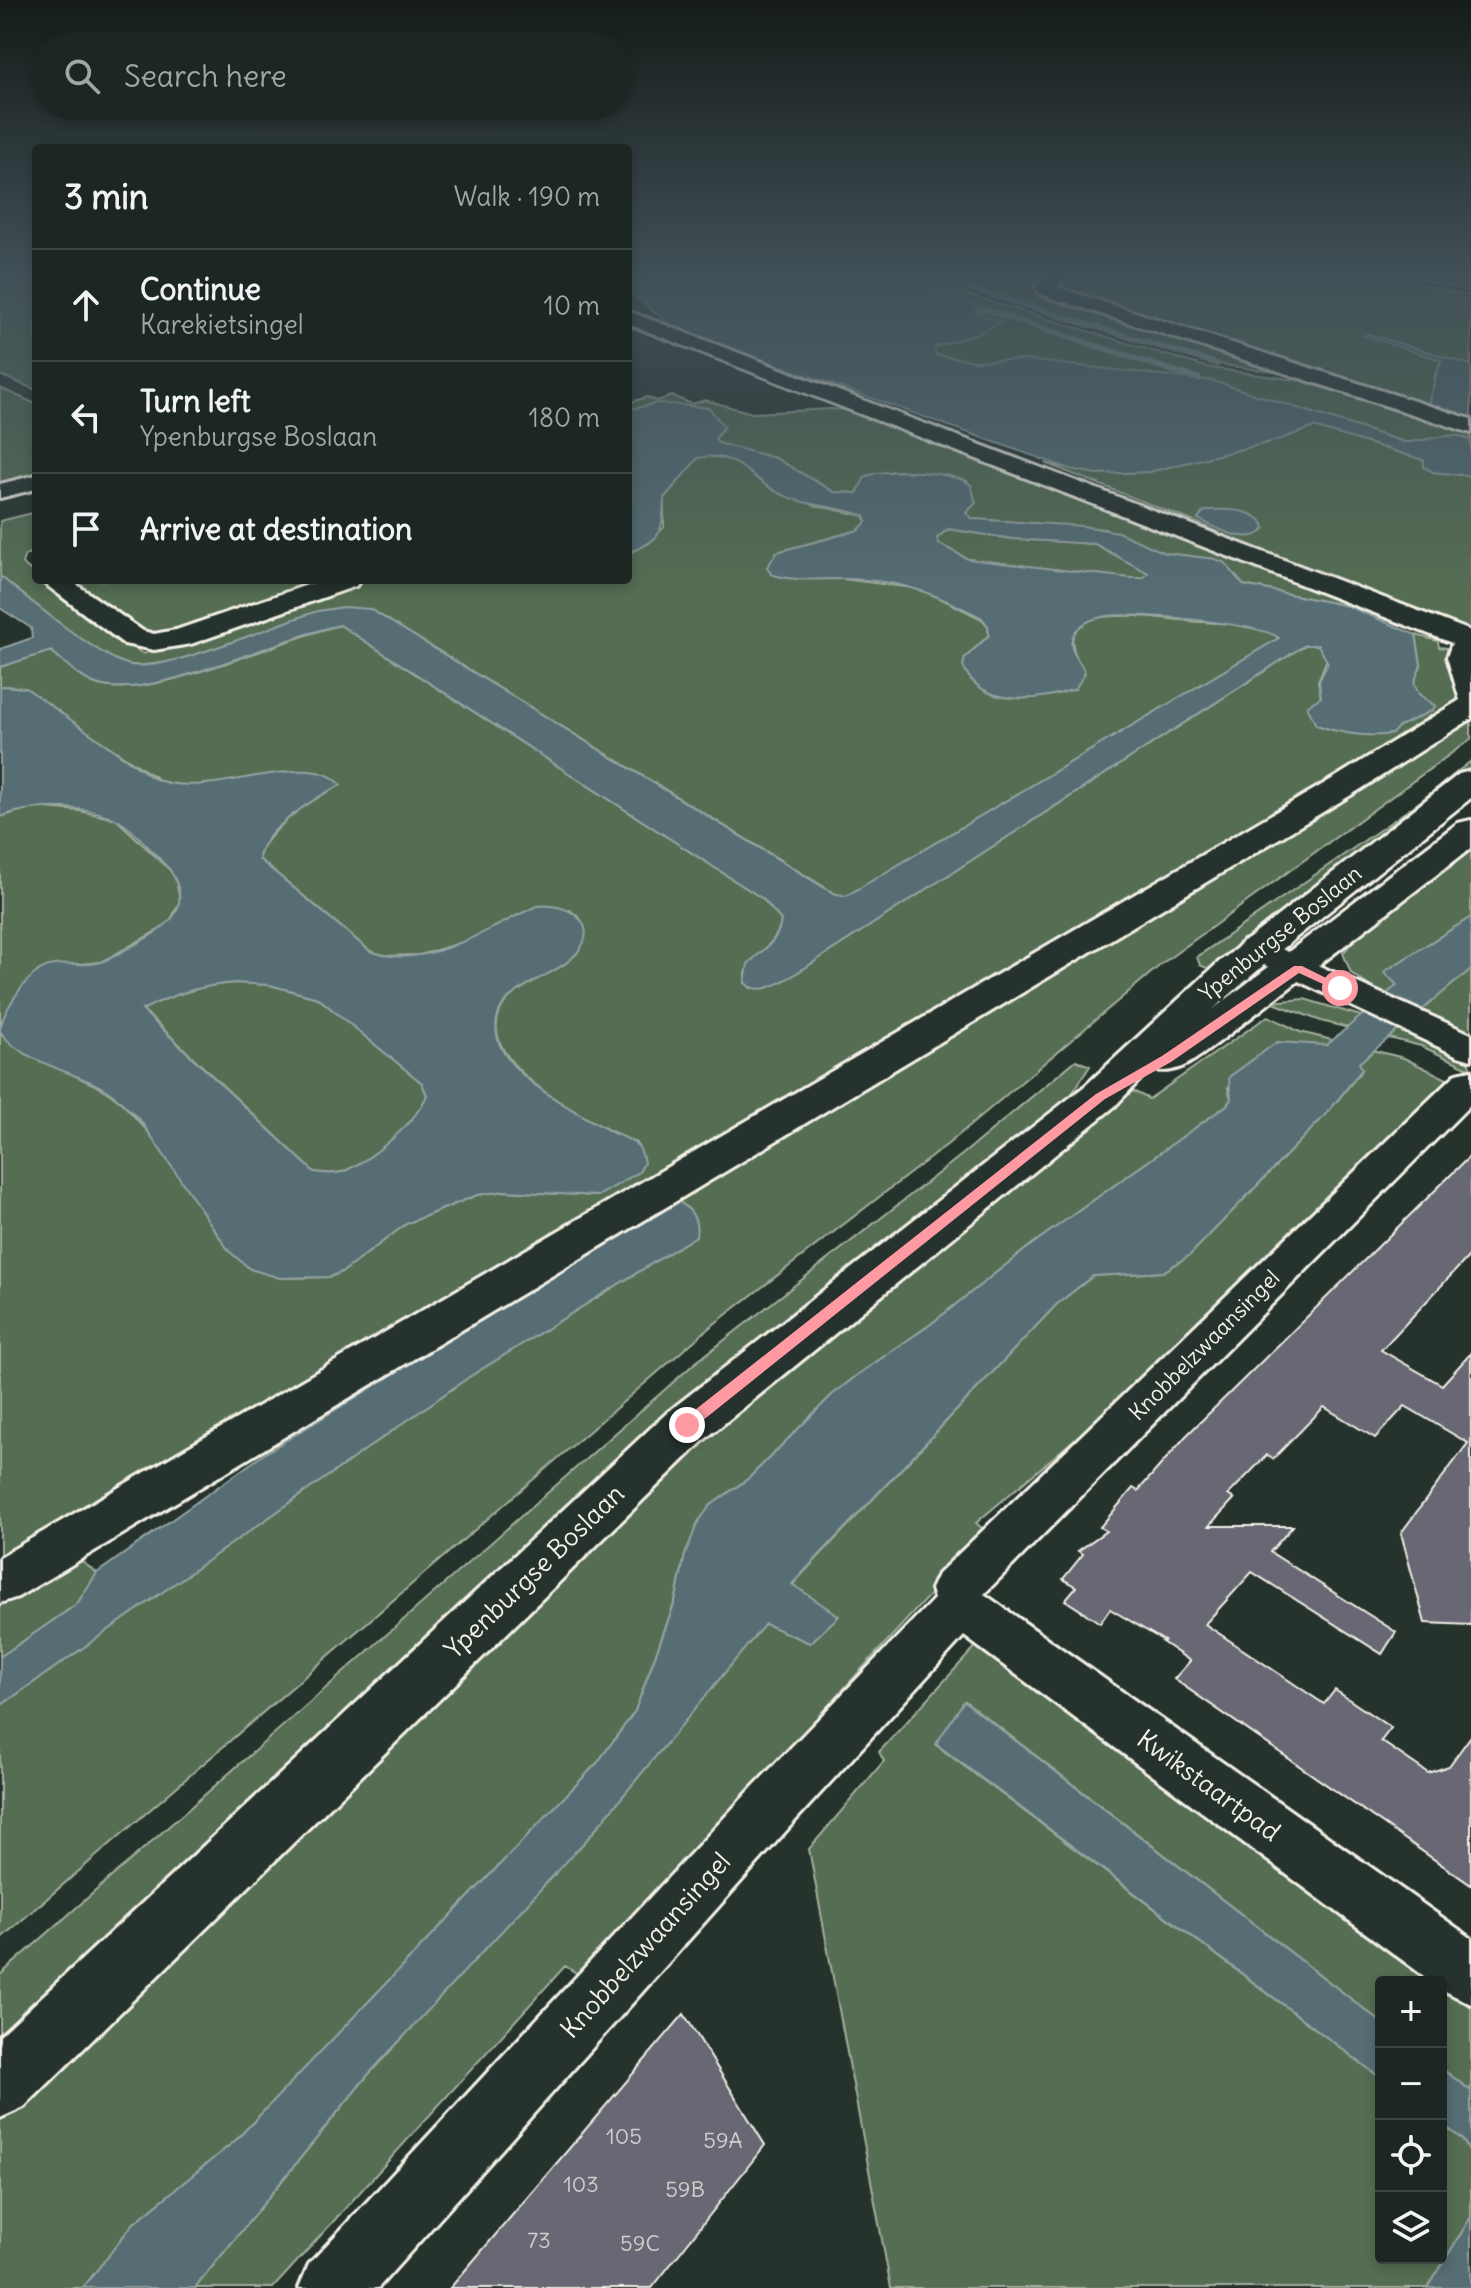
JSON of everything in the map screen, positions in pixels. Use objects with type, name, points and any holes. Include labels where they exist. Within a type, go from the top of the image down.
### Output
[{"type":"main road","name":"Ypenburgse Boslaan","points":[[0,2083],[687,1425],[1100,1096],[1135,1058],[1255,948],[1471,781]]},
{"type":"main road","name":"Ypenburgse Boslaan","points":[[1100,1096],[1166,1059],[1298,969],[1471,831]]},
{"type":"street","points":[[797,382],[1469,640],[1461,657],[1471,695]]},
{"type":"street","points":[[1333,382],[1471,426]]},
{"type":"street","points":[[0,491],[32,483]]},
{"type":"street","points":[[60,584],[134,638],[154,642],[181,638],[336,584]]},
{"type":"street","points":[[0,1582],[1323,799],[1471,706]]},
{"type":"street","points":[[1255,948],[1471,1048]]},
{"type":"street","name":"Knobbelzwaansingel","points":[[333,2288],[958,1597],[1465,1097]]},
{"type":"street","name":"Kwikstaartpad","points":[[958,1597],[1471,1974]]},
{"type":"green space","points":[[16,382],[32,382],[32,388]]},
{"type":"green space","points":[[1215,382],[1304,382],[1471,435],[1471,441],[1464,437],[1448,436],[1404,442]]},
{"type":"green space","points":[[1343,382],[1434,382],[1431,409]]},
{"type":"green space","points":[[0,388],[32,402],[32,479],[0,486]]},
{"type":"green space","points":[[672,396],[692,404],[705,400],[752,413],[831,409],[860,411],[1324,592],[1348,606],[1243,585],[1225,563],[1165,553],[1104,529],[973,519],[966,513],[970,509],[967,481],[958,478],[888,472],[865,482],[857,493],[834,492],[775,458],[718,444],[715,439],[716,419],[709,408],[658,403],[632,409],[632,402],[647,397],[657,401]]},
{"type":"green space","points":[[1314,427],[1424,460],[1433,472],[1471,476],[1471,635],[1263,554],[1200,524],[1045,463],[1090,472],[1143,470],[1246,447]]},
{"type":"green space","points":[[708,456],[736,461],[813,505],[865,516],[866,522],[859,530],[777,552],[835,578],[922,589],[982,619],[988,626],[989,635],[965,658],[1076,656],[1073,638],[1079,626],[1094,619],[1113,616],[1235,624],[1259,629],[1279,638],[847,896],[839,896],[370,609],[206,654],[144,665],[126,664],[95,649],[0,576],[0,521],[32,513],[32,552],[25,555],[22,563],[32,572],[32,584],[48,584],[143,654],[356,584],[632,584],[632,551],[649,543],[664,527],[664,498],[698,458]]},
{"type":"green space","points":[[948,529],[1013,539],[1095,544],[1149,573],[1143,578],[1130,578],[967,559],[939,544],[937,538]]},
{"type":"green space","points":[[78,584],[319,584],[172,633],[146,632]]},
{"type":"green space","points":[[340,625],[763,899],[781,920],[774,938],[746,973],[745,982],[751,988],[792,976],[1305,645],[1318,645],[1327,659],[1318,681],[1321,697],[1317,702],[1398,727],[1435,706],[1418,694],[1414,683],[1421,665],[1416,635],[1438,641],[1439,647],[1447,648],[1450,660],[1471,654],[1471,739],[1164,962],[948,1144],[709,1328],[0,1939],[0,1706],[469,1377],[696,1236],[676,1200],[76,1557],[97,1573],[77,1604],[0,1657],[0,1032],[18,1048],[105,1090],[124,1105],[280,1278],[330,1277],[344,1271],[406,1224],[477,1195],[505,1191],[597,1196],[636,1143],[595,1123],[544,1091],[522,1073],[505,1053],[497,1032],[500,1011],[508,999],[541,976],[585,931],[580,918],[570,910],[420,955],[384,956],[370,951],[259,859],[266,842],[274,833],[319,795],[215,785],[167,785],[19,687],[0,686],[0,667],[51,651],[78,674],[96,684],[120,687],[149,685]]},
{"type":"green space","points":[[1471,761],[1471,771],[1216,972],[1200,965],[1197,957],[1418,803]]},
{"type":"green space","points":[[34,807],[80,811],[116,819],[170,870],[176,880],[180,901],[169,924],[101,962],[48,967],[38,971],[2,1020],[0,1028],[0,817]]},
{"type":"green space","points":[[1471,839],[1471,917],[1384,972],[1398,985],[1394,988],[1429,1004],[1471,969],[1471,1037],[1372,988],[1351,973],[1343,953],[1379,910]]},
{"type":"green space","points":[[236,983],[270,985],[318,998],[422,1083],[427,1095],[421,1106],[392,1139],[356,1165],[337,1173],[314,1172],[142,1009],[188,992]]},
{"type":"green space","points":[[1304,999],[1411,1031],[1466,1055],[1471,1069],[1421,1046],[1321,1021],[1271,1002]]},
{"type":"green space","points":[[1268,1016],[1300,1032],[1404,1058],[1449,1080],[1222,1314],[976,1523],[987,1532],[581,1976],[565,1966],[273,2288],[195,2288],[367,2076],[589,1837],[765,1623],[810,1643],[838,1616],[792,1585],[1057,1304],[1093,1276],[1163,1272],[1190,1255],[1328,1112],[1362,1070],[1228,1087],[1231,1099],[1227,1105],[1035,1242],[931,1324],[832,1395],[749,1478],[710,1506],[685,1555],[676,1598],[635,1711],[598,1762],[236,2140],[133,2224],[83,2288],[0,2288],[0,2119],[672,1466],[787,1364],[1133,1091],[1149,1099]]},
{"type":"green space","points":[[1076,1060],[1090,1066],[1068,1100],[0,2049],[0,1975],[695,1363],[963,1154]]},
{"type":"green space","points":[[978,1644],[1443,1976],[1375,1976],[1375,2017],[965,1701],[936,1745],[1375,2074],[1375,2264],[1443,2264],[1428,2288],[891,2288],[809,1849],[884,1761],[879,1752]]},
{"type":"green space","points":[[1447,1979],[1471,1996],[1471,2091],[1447,2073]]},
{"type":"green space","points":[[1447,2128],[1462,2139],[1471,2153],[1471,2217],[1447,2257]]},
{"type":"water","points":[[825,382],[1215,382],[1404,442],[1448,436],[1464,437],[1471,441],[1471,476],[1433,472],[1424,467],[1424,460],[1314,427],[1275,441],[1149,472],[1097,474],[1070,469]]},
{"type":"water","points":[[1434,382],[1471,382],[1471,421],[1431,409],[1429,400]]},
{"type":"water","points":[[658,403],[709,408],[724,427],[715,439],[718,443],[775,458],[834,492],[857,493],[865,477],[887,472],[951,476],[971,485],[976,503],[966,513],[973,519],[1083,526],[1118,532],[1165,553],[1225,563],[1243,585],[1348,606],[1416,635],[1421,665],[1414,683],[1419,694],[1435,706],[1433,710],[1398,727],[1392,734],[1354,734],[1316,725],[1307,706],[1321,697],[1319,681],[1328,663],[1318,645],[1305,645],[792,976],[757,989],[745,983],[748,964],[773,940],[781,920],[763,899],[340,625],[182,677],[149,684],[120,687],[96,684],[78,674],[51,651],[0,667],[0,649],[32,638],[31,628],[0,608],[0,576],[84,641],[131,665],[149,665],[197,654],[318,611],[343,607],[370,609],[833,893],[846,896],[1279,638],[1248,628],[1196,620],[1121,615],[1102,617],[1081,626],[1072,639],[1074,652],[1085,673],[1075,689],[1045,697],[1012,698],[983,689],[963,666],[965,658],[989,635],[988,626],[982,618],[950,602],[904,586],[870,580],[791,578],[771,574],[767,567],[777,552],[859,530],[866,522],[865,516],[786,496],[731,461],[710,456],[698,458],[664,498],[661,527],[648,544],[632,551],[632,409]],"holes":[[[948,529],[1013,539],[1095,544],[1148,573],[1143,578],[1130,578],[968,559],[939,544],[937,538]]]},
{"type":"water","points":[[1203,512],[1250,514],[1265,528],[1251,536],[1233,534],[1198,519]]},
{"type":"water","points":[[0,686],[26,688],[153,778],[175,784],[227,781],[281,772],[326,774],[341,785],[279,826],[262,848],[259,859],[370,951],[391,956],[412,956],[456,945],[537,906],[559,907],[577,916],[586,932],[577,953],[567,963],[512,995],[502,1005],[497,1019],[497,1035],[513,1065],[527,1079],[562,1104],[635,1144],[644,1163],[639,1172],[598,1196],[505,1191],[477,1195],[406,1224],[344,1271],[330,1277],[280,1278],[250,1269],[229,1251],[140,1120],[124,1104],[94,1084],[33,1058],[8,1041],[0,1031],[14,998],[40,970],[54,965],[101,962],[166,924],[174,916],[180,896],[170,870],[126,826],[99,813],[47,808],[0,817]],"holes":[[[236,983],[270,985],[318,998],[422,1083],[427,1095],[413,1117],[392,1139],[345,1171],[314,1172],[142,1010],[199,988]]]},
{"type":"water","points":[[1471,917],[1471,969],[1359,1063],[1362,1069],[1328,1112],[1190,1255],[1163,1272],[1093,1276],[1057,1304],[792,1584],[839,1616],[810,1643],[765,1624],[589,1837],[367,2076],[195,2288],[83,2288],[133,2224],[236,2140],[598,1762],[635,1711],[676,1599],[685,1555],[698,1522],[710,1506],[749,1478],[832,1395],[856,1376],[931,1324],[1035,1242],[1227,1105],[1231,1099],[1229,1077],[1277,1042],[1327,1045],[1397,985],[1384,972]]},
{"type":"water","points":[[676,1200],[693,1215],[696,1236],[469,1377],[0,1706],[0,1657],[77,1604],[97,1573],[264,1454]]},
{"type":"water","points":[[964,1701],[1375,2017],[1375,2073],[936,1744]]},
{"type":"water","points":[[1447,2073],[1471,2091],[1471,2153],[1462,2139],[1447,2128]]},
{"type":"water","points":[[1471,2217],[1471,2288],[1428,2288],[1443,2264],[1447,2264],[1447,2257]]},
{"type":"building","points":[[1471,1155],[1471,1254],[1381,1350],[1442,1385],[1471,1353],[1471,1625],[1425,1623],[1401,1533],[1468,1443],[1405,1406],[1375,1438],[1324,1407],[1273,1459],[1267,1455],[1228,1495],[1234,1499],[1209,1526],[1293,1526],[1270,1552],[1396,1632],[1382,1654],[1252,1572],[1205,1624],[1324,1704],[1335,1690],[1391,1728],[1381,1741],[1428,1773],[1449,1766],[1471,1736],[1471,1885],[1174,1679],[1190,1661],[1164,1641],[1110,1609],[1100,1623],[1065,1600],[1076,1587],[1063,1579],[1083,1554],[1078,1551],[1106,1531],[1100,1527],[1133,1488],[1138,1491],[1186,1436]]},
{"type":"building","points":[[684,2014],[765,2145],[652,2288],[450,2288]]},
{"type":"route","points":[[687,1425],[1100,1096],[1166,1059],[1298,969],[1340,988]]}]
